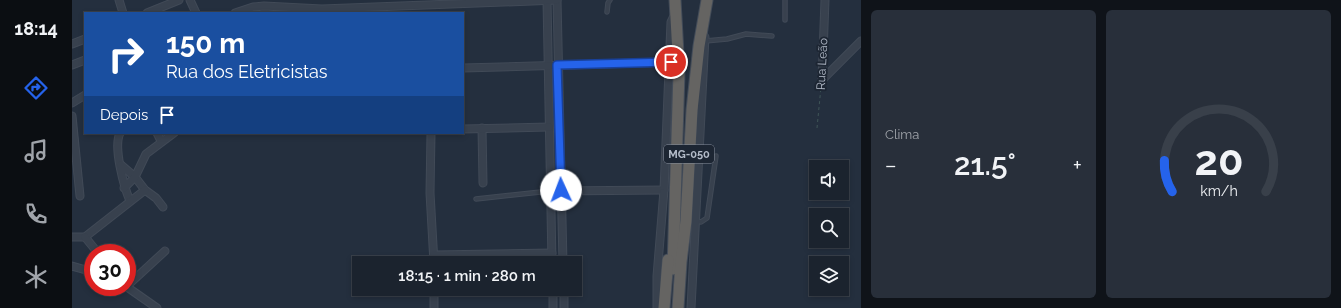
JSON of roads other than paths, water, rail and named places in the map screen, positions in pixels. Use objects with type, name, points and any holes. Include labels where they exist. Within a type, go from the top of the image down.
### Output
[{"type":"highway","name":"MG-050","points":[[678,308],[681,262],[691,221],[692,110],[699,46],[707,4]]},
{"type":"highway","name":"MG-050","points":[[671,308],[679,72],[676,5]]},
{"type":"highway","points":[[664,308],[677,154]]},
{"type":"highway","points":[[685,308],[691,221]]},
{"type":"street","points":[[119,0],[123,12]]},
{"type":"street","points":[[149,12],[179,0]]},
{"type":"street","points":[[190,0],[196,12]]},
{"type":"street","points":[[238,12],[253,7],[264,6],[322,9],[427,2],[557,0],[557,65],[563,256]]},
{"type":"street","name":"Rua Leão","points":[[825,0],[822,80],[861,41]]},
{"type":"street","points":[[493,256],[552,253],[547,1]]},
{"type":"street","points":[[691,308],[691,221],[707,4]]},
{"type":"street","points":[[657,308],[657,276],[664,190],[671,62],[671,22],[676,5]]},
{"type":"street","points":[[72,44],[84,39]]},
{"type":"street","points":[[72,65],[84,60]]},
{"type":"street","points":[[464,68],[671,62]]},
{"type":"street","points":[[72,103],[84,96]]},
{"type":"street","points":[[72,116],[74,149],[80,196]]},
{"type":"street","points":[[464,129],[549,127]]},
{"type":"street","points":[[482,128],[483,183]]},
{"type":"street","points":[[120,134],[117,141],[124,188],[130,201]]},
{"type":"street","points":[[157,134],[161,141]]},
{"type":"street","points":[[124,188],[135,177],[146,154],[161,141],[172,134]]},
{"type":"street","points":[[431,134],[430,193],[434,256]]},
{"type":"street","points":[[121,165],[135,177],[145,190],[156,198],[163,207]]},
{"type":"street","points":[[72,237],[85,237],[145,190]]},
{"type":"street","points":[[550,192],[561,190],[664,190]]},
{"type":"street","points":[[85,237],[91,244]]},
{"type":"street","points":[[136,278],[165,251]]},
{"type":"street","points":[[72,266],[84,269]]},
{"type":"street","points":[[136,293],[157,308]]},
{"type":"street","points":[[434,296],[434,308]]},
{"type":"street","points":[[553,296],[553,308]]},
{"type":"street","points":[[564,296],[564,308]]},
{"type":"lane","points":[[607,12],[608,3],[610,0]]},
{"type":"lane","points":[[785,0],[785,20]]},
{"type":"lane","points":[[705,41],[727,39],[746,34],[772,36]]},
{"type":"lane","points":[[691,221],[704,222],[707,218],[716,156]]},
{"type":"lane","points":[[476,199],[550,192]]}]
